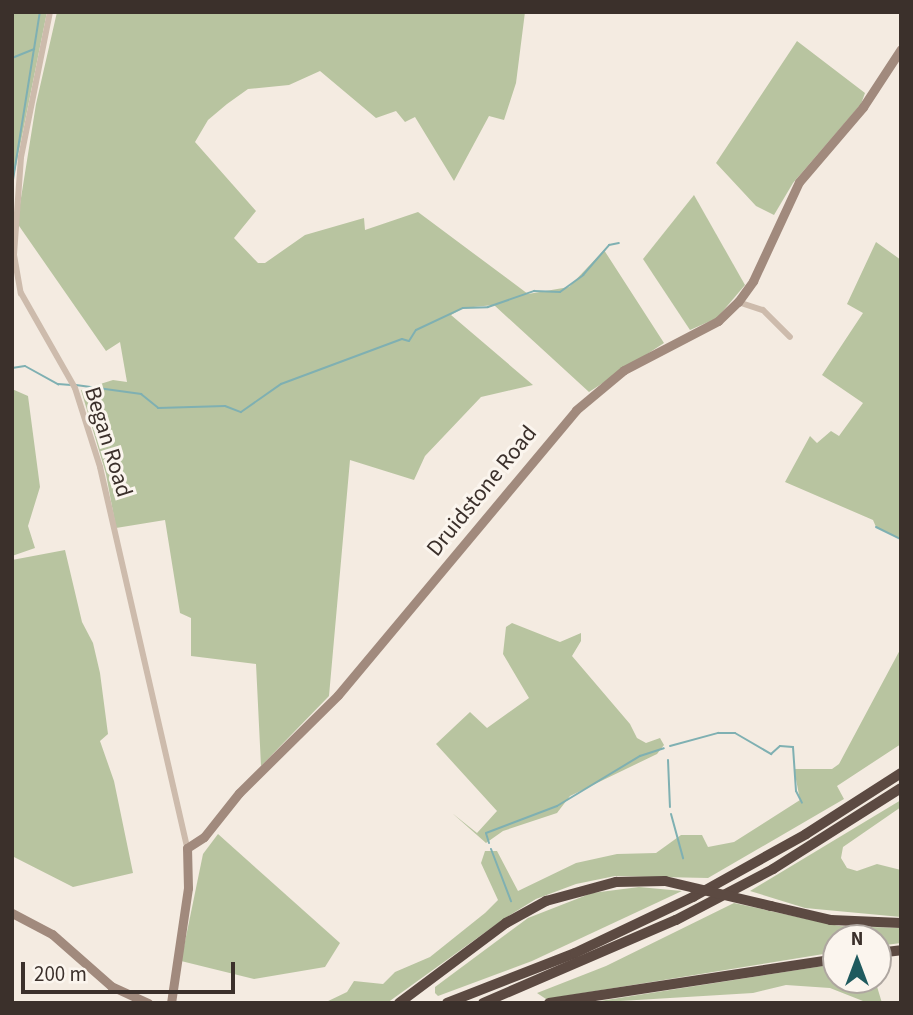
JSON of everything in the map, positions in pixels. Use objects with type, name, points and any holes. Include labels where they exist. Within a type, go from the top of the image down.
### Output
[{"type":"highway","points":[[447,1003],[575,953],[681,904],[806,834],[901,773]]},
{"type":"highway","points":[[483,1003],[676,920],[773,869],[901,788]]},
{"type":"highway","points":[[399,1003],[506,923],[545,901],[606,884],[665,881],[831,920],[901,923]]},
{"type":"highway","points":[[549,1003],[822,961]]},
{"type":"street","name":"Began Road","points":[[50,12],[20,157],[13,255],[20,293],[75,388],[100,467],[187,848]]},
{"type":"street","name":"Druidstone Road","points":[[187,848],[204,837],[239,793],[338,695],[576,410],[624,370],[718,321],[738,302],[753,281],[799,182],[863,107],[901,48]]},
{"type":"street","points":[[738,302],[763,310],[790,337]]},
{"type":"street","points":[[171,1003],[188,888],[187,848]]},
{"type":"street","points":[[12,914],[52,934],[111,986],[148,1003]]},
{"type":"green space","points":[[12,12],[47,12],[12,186]]},
{"type":"green space","points":[[57,12],[525,12],[516,83],[504,120],[489,116],[454,181],[415,117],[405,122],[396,111],[376,118],[320,71],[289,85],[248,89],[227,104],[208,120],[195,142],[256,211],[234,238],[258,263],[265,263],[305,235],[364,218],[365,230],[418,212],[528,294],[569,287],[604,250],[664,343],[589,392],[494,305],[463,308],[451,315],[533,385],[481,397],[425,456],[414,480],[350,460],[329,696],[261,766],[256,664],[191,656],[191,618],[180,613],[165,520],[116,528],[106,474],[81,390],[113,380],[127,382],[120,342],[106,351],[17,223],[36,104]]},
{"type":"green space","points":[[797,41],[865,93],[861,104],[793,183],[774,215],[756,206],[716,163]]},
{"type":"green space","points":[[694,195],[745,285],[717,318],[690,330],[643,259]]},
{"type":"green space","points":[[876,242],[901,260],[901,539],[876,527],[873,520],[785,482],[810,436],[817,443],[831,431],[839,436],[863,403],[822,375],[863,313],[847,304]]},
{"type":"green space","points":[[12,389],[28,396],[40,487],[28,526],[35,548],[12,556]]},
{"type":"green space","points":[[65,550],[82,622],[93,643],[100,673],[108,734],[100,741],[114,781],[133,873],[73,887],[12,856],[12,560]]},
{"type":"green space","points":[[512,623],[560,642],[581,633],[581,641],[572,656],[630,724],[637,738],[646,743],[660,738],[664,745],[657,754],[570,796],[557,813],[503,831],[486,843],[452,813],[477,833],[497,811],[436,744],[470,712],[487,728],[529,698],[503,654],[506,627]]},
{"type":"green space","points":[[901,648],[901,744],[837,786],[844,799],[708,878],[615,876],[576,884],[536,899],[505,918],[387,1003],[324,1003],[347,992],[354,981],[383,984],[395,972],[430,957],[485,913],[498,900],[481,863],[485,851],[497,851],[518,891],[576,863],[617,854],[656,853],[681,835],[702,835],[708,847],[734,842],[800,800],[794,769],[832,769],[839,764]]},
{"type":"green space","points":[[901,800],[901,807],[843,847],[841,858],[847,868],[857,871],[877,864],[901,870],[901,917],[805,908],[750,891]]},
{"type":"green space","points":[[218,834],[340,943],[325,967],[254,979],[181,961],[203,854]]},
{"type":"green space","points":[[639,887],[682,891],[532,961],[438,996],[435,993],[435,987],[528,918],[592,893]]},
{"type":"green space","points":[[734,903],[830,924],[822,924],[822,954],[546,999],[537,993],[606,966]]},
{"type":"green space","points":[[892,928],[901,928],[901,943],[892,944]]},
{"type":"green space","points":[[822,966],[822,987],[786,985],[753,993],[587,1003]]},
{"type":"green space","points":[[845,994],[879,994],[882,1003],[868,1003]]},
{"type":"waterway","points":[[12,58],[34,49],[40,12]]},
{"type":"waterway","points":[[12,186],[34,49]]},
{"type":"waterway","points":[[76,385],[141,394],[158,408],[225,406],[241,412],[281,384],[402,339],[409,341],[416,330],[463,308],[488,307],[534,291],[560,292],[583,275],[609,245],[619,243]]},
{"type":"waterway","points":[[12,368],[25,366],[58,384],[71,385]]},
{"type":"waterway","points":[[876,527],[901,539]]},
{"type":"waterway","points":[[670,746],[718,733],[735,733],[771,754],[780,746],[793,747],[796,791],[802,803]]},
{"type":"waterway","points":[[489,843],[486,833],[557,806],[640,756],[664,748]]},
{"type":"waterway","points":[[668,760],[670,807]]},
{"type":"waterway","points":[[671,814],[683,858]]},
{"type":"waterway","points":[[491,849],[511,901]]}]
